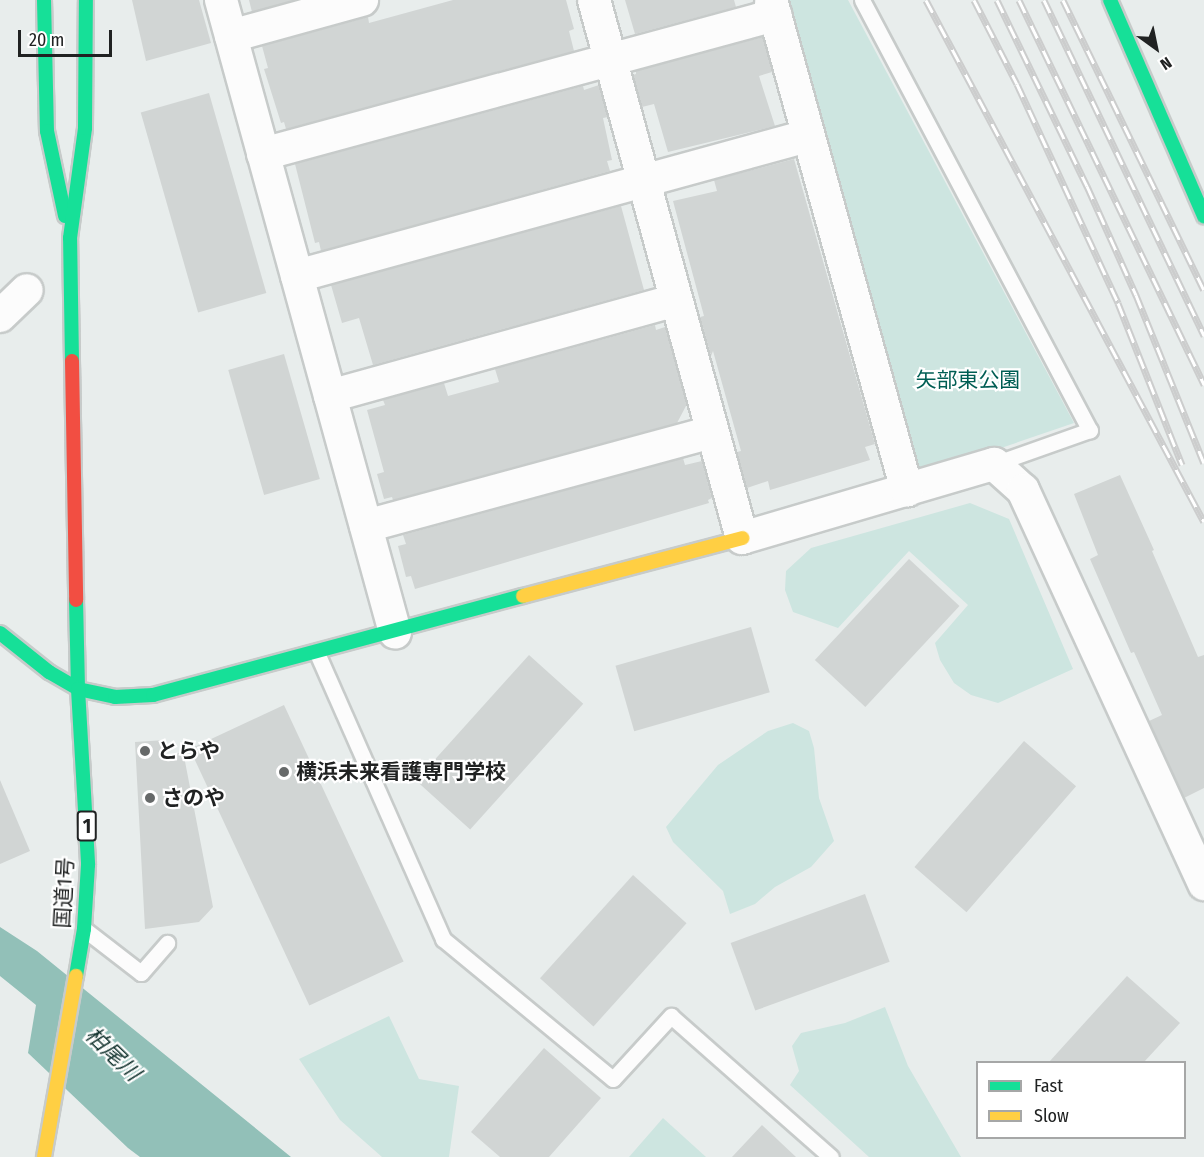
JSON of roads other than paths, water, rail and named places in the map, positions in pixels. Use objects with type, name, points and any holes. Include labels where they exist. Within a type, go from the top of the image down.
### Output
[{"type":"main road","points":[[44,0],[47,130],[70,238]]},
{"type":"main road","points":[[70,238],[85,128],[86,0]]},
{"type":"main road","points":[[1110,0],[1204,216]]},
{"type":"main road","name":"国道1号","points":[[44,1157],[84,929],[88,865],[86,787],[78,689],[70,238]]},
{"type":"main road","points":[[0,633],[49,672],[78,689],[115,697],[153,695],[742,538]]},
{"type":"street","points":[[221,0],[395,632]]},
{"type":"street","points":[[231,36],[362,0]]},
{"type":"street","points":[[594,0],[742,538],[994,464],[1023,490],[1204,884]]},
{"type":"street","points":[[263,154],[610,60],[773,8],[907,490]]},
{"type":"street","points":[[297,276],[807,136]]},
{"type":"street","points":[[0,316],[27,290]]},
{"type":"street","points":[[330,396],[676,300]]},
{"type":"street","points":[[366,526],[712,432]]},
{"type":"lane","points":[[862,0],[1090,430],[994,464]]},
{"type":"lane","points":[[317,653],[443,939],[613,1079],[671,1016],[831,1157]]},
{"type":"lane","points":[[84,929],[141,973],[167,943]]},
{"type":"water","name":"柏尾川","points":[[0,927],[37,951],[291,1157],[140,1157],[128,1148],[28,1053],[36,1005],[0,976]]},
{"type":"railway","points":[[926,0],[1204,522]]},
{"type":"railway","points":[[974,0],[1017,84],[1118,303],[1182,465]]},
{"type":"railway","points":[[997,0],[1087,186],[1136,295],[1204,463]]},
{"type":"railway","points":[[1019,0],[1204,385]]},
{"type":"railway","points":[[1044,0],[1204,336]]},
{"type":"railway","points":[[1063,0],[1204,290]]},
{"type":"place","name":"とらや","points":[[145,751]]},
{"type":"place","name":"横浜未来看護専門学校","points":[[284,772]]},
{"type":"place","name":"さのや","points":[[150,798]]},
{"type":"park label","name":"矢部東公園","points":[[968,380]]}]
